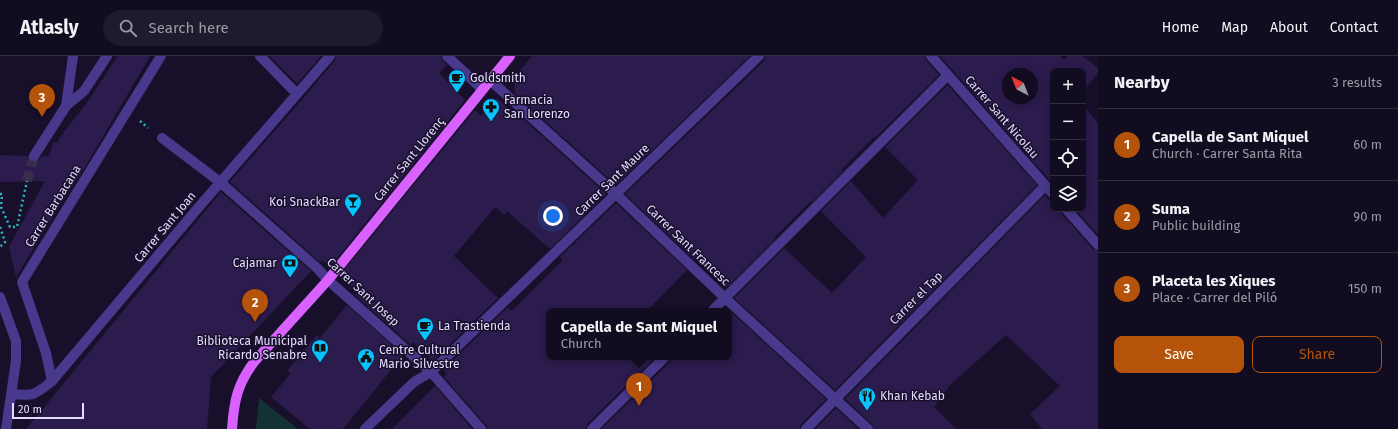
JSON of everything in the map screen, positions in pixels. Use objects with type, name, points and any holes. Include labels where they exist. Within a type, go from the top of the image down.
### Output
[{"type":"main road","name":"Carrer Sant Llorenç","points":[[232,429],[234,402],[244,376],[254,362],[328,280],[510,56]]},
{"type":"street","points":[[66,106],[73,56]]},
{"type":"street","points":[[34,156],[66,106],[84,92],[107,56]]},
{"type":"street","name":"Carrer Barbacana","points":[[52,381],[46,353],[22,282],[161,56]]},
{"type":"street","points":[[260,56],[297,94]]},
{"type":"street","name":"Carrer Sant Joan","points":[[11,394],[29,395],[39,392],[52,381],[220,182],[330,56]]},
{"type":"street","points":[[447,56],[482,89]]},
{"type":"street","name":"Carrer Sant Maure","points":[[365,429],[414,382],[432,372],[759,56]]},
{"type":"street","name":"Carrer Sant Nicolau","points":[[930,56],[1050,191]]},
{"type":"street","points":[[715,308],[948,75]]},
{"type":"street","name":"Carrer Sant Francesc","points":[[490,80],[616,194],[725,298],[868,429]]},
{"type":"street","name":"Carrer Sant Josep","points":[[162,138],[220,182],[432,372],[481,429]]},
{"type":"street","name":"Carrer el Tap","points":[[806,429],[1045,186]]},
{"type":"street","points":[[1069,212],[1098,245]]},
{"type":"street","points":[[0,297],[16,342],[16,361],[6,429]]},
{"type":"street","points":[[592,429],[662,360]]},
{"type":"path","points":[[126,112],[162,138]]},
{"type":"path","points":[[0,194],[2,194],[1,208],[10,227],[17,227],[27,181]]},
{"type":"path","points":[[0,227],[5,242],[0,247]]},
{"type":"green space","points":[[259,398],[298,429],[256,429]]},
{"type":"building","points":[[118,56],[150,56],[84,169],[56,211],[16,277],[9,247],[45,181],[0,182],[0,155],[28,156],[30,161],[34,162],[37,162],[42,156],[49,156],[53,142],[58,143],[60,137],[86,104]]},
{"type":"building","points":[[270,56],[321,56],[297,84]]},
{"type":"building","points":[[336,56],[441,56],[442,60],[447,65],[439,73],[465,100],[330,267],[322,260],[320,262],[230,182],[307,94],[335,60]]},
{"type":"building","points":[[532,56],[750,56],[616,185],[515,94],[514,77]]},
{"type":"building","points":[[765,56],[925,56],[926,60],[939,75],[841,170],[842,172],[774,238],[775,239],[727,287],[697,260],[696,261],[625,194],[764,61]]},
{"type":"building","points":[[940,56],[1060,56],[1064,60],[1068,56],[1082,56],[1098,68],[1098,72],[1086,88],[1086,68],[1050,68],[1050,181]]},
{"type":"building","points":[[948,85],[1037,185],[835,390],[734,298],[784,248],[832,293],[866,257],[821,211],[851,181],[883,218],[918,180],[885,147]]},
{"type":"building","points":[[497,98],[517,116],[517,113],[606,194],[550,249],[507,211],[504,215],[495,207],[454,256],[498,298],[433,361],[413,342],[411,345],[355,295],[357,292],[339,276],[475,110],[481,116]]},
{"type":"building","points":[[1086,109],[1098,123],[1098,235],[1078,212],[1086,212]]},
{"type":"building","points":[[221,192],[311,271],[211,377],[207,429],[26,429]]},
{"type":"building","points":[[1045,195],[1050,199],[1050,212],[1061,212],[1093,249],[1098,251],[1098,429],[1042,429],[1030,414],[1060,386],[1006,335],[950,385],[934,407],[956,429],[874,429],[872,424],[845,399]]},
{"type":"building","points":[[616,203],[687,270],[650,308],[546,308],[546,360],[653,360],[587,424],[586,429],[487,429],[486,425],[444,377],[447,374],[443,370],[508,307],[512,311],[563,260],[560,257]]},
{"type":"building","name":"Centre Cultural Mario Silvestre","points":[[347,305],[403,355],[343,429],[310,429],[271,397],[291,373],[287,371],[317,335],[320,338]]},
{"type":"building","points":[[732,313],[826,399],[801,424],[800,429],[601,429],[670,360],[732,360]]},
{"type":"building","points":[[435,386],[472,429],[392,429]]},
{"type":"building","points":[[836,408],[858,429],[815,429]]},
{"type":"tunnel","points":[[27,181],[34,156]]},
{"type":"place","name":"Goldsmith","points":[[457,93]]},
{"type":"place","name":"Placeta les Xiques","points":[[42,117]]},
{"type":"place","name":"Farmacia San Lorenzo","points":[[491,122]]},
{"type":"place","name":"Koi SnackBar","points":[[353,217]]},
{"type":"place","name":"Cajamar","points":[[290,278]]},
{"type":"place","name":"Suma","points":[[255,322]]},
{"type":"place","name":"La Trastienda","points":[[425,341]]},
{"type":"place","name":"Biblioteca Municipal Ricardo Senabre","points":[[320,363]]},
{"type":"place","name":"Centre Cultural Mario Silvestre","points":[[366,372]]},
{"type":"place","name":"Capella de Sant Miquel","points":[[639,406]]},
{"type":"place","name":"Khan Kebab","points":[[867,411]]}]
